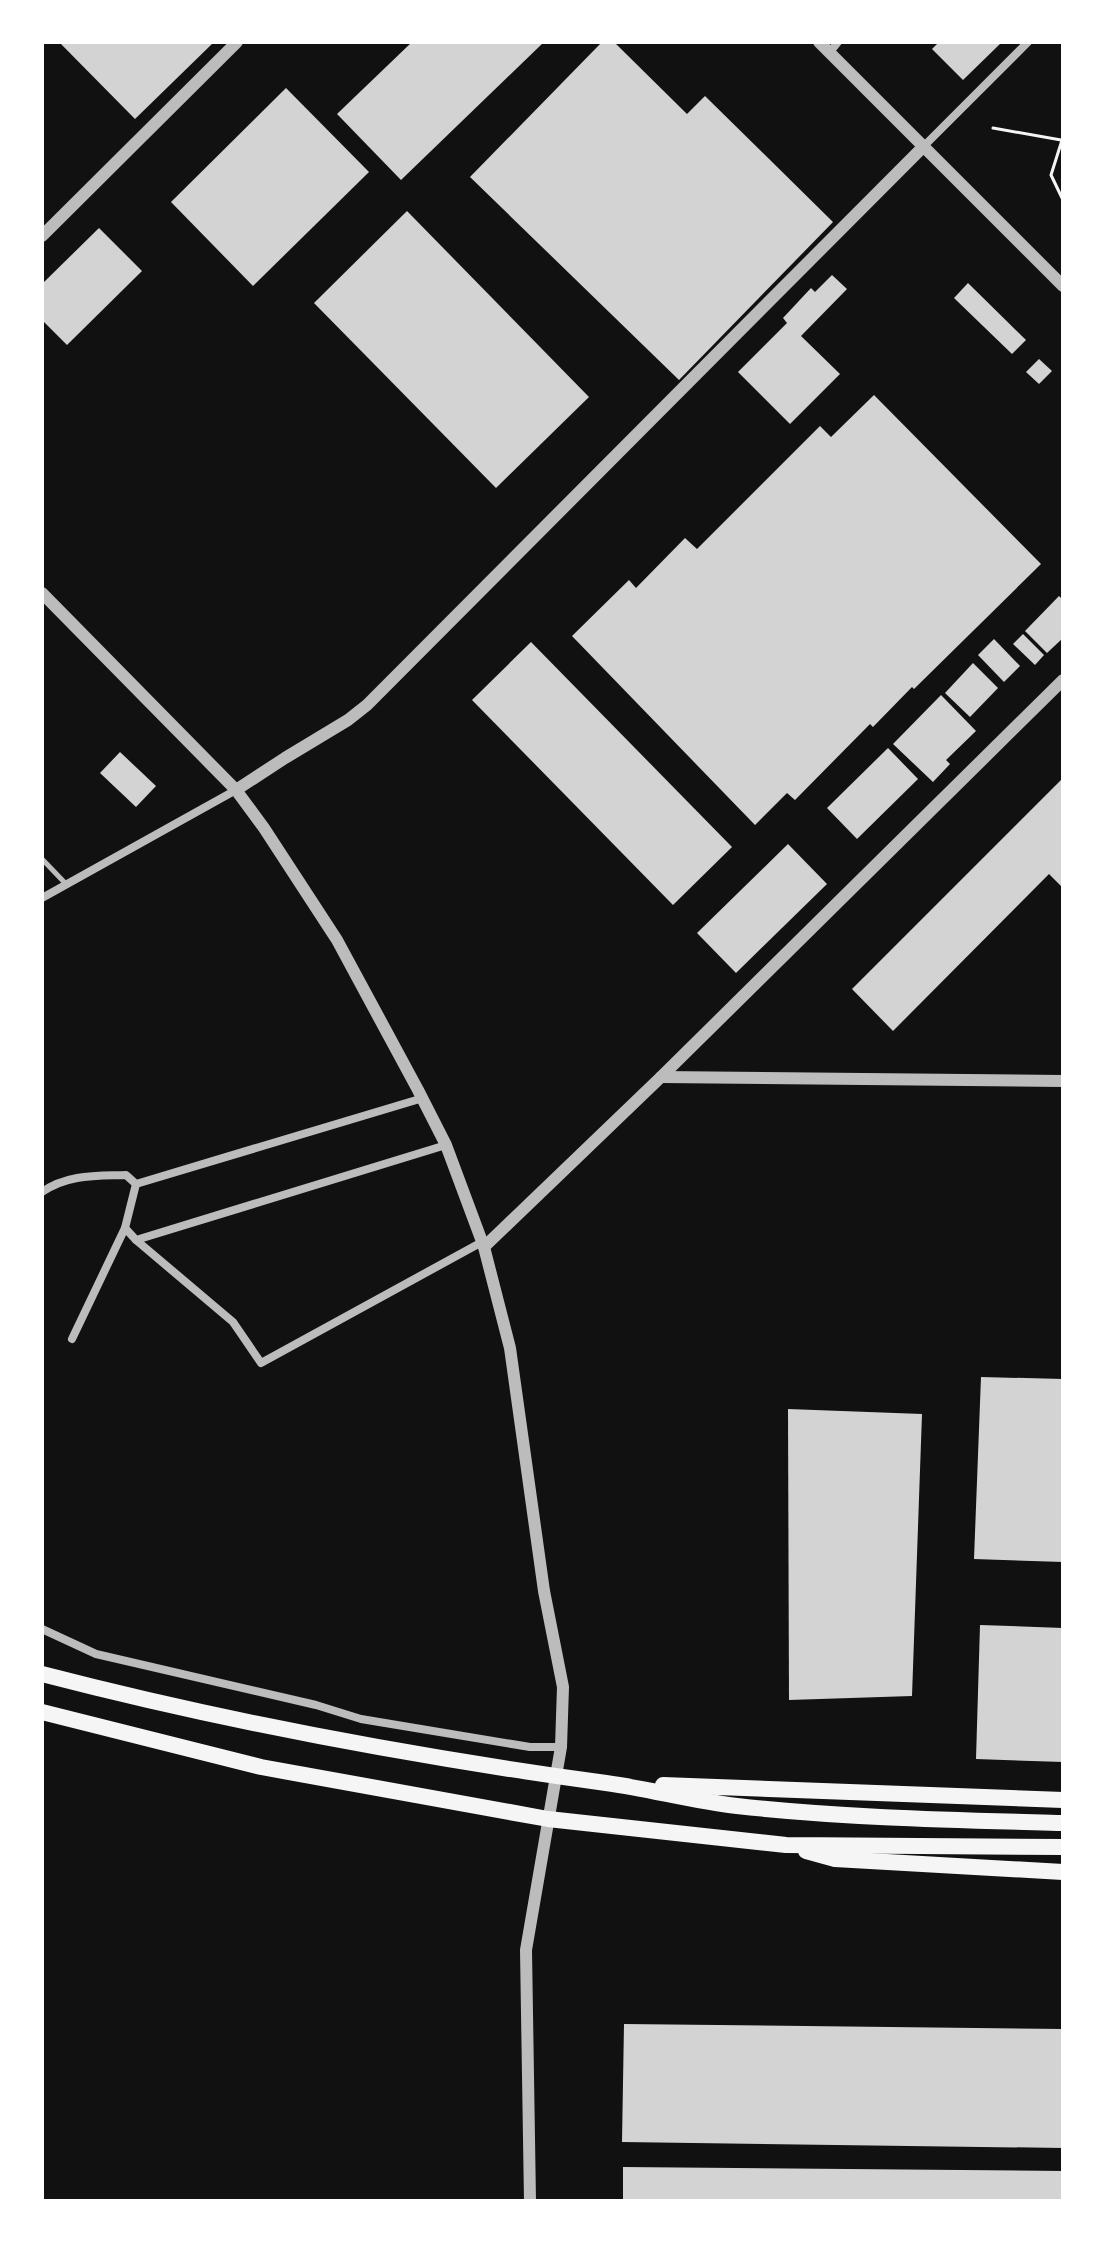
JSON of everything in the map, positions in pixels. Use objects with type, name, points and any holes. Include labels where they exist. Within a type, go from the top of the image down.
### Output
[{"type":"highway","points":[[42,1674],[129,1697],[269,1727],[735,1806],[914,1819],[1063,1823]]},
{"type":"highway","points":[[42,1712],[261,1767],[548,1819],[786,1845],[1063,1847]]},
{"type":"highway","points":[[609,1783],[1063,1800]]},
{"type":"highway","points":[[786,1845],[835,1859],[1063,1872]]},
{"type":"street","points":[[42,236],[237,42]]},
{"type":"street","points":[[819,42],[834,47],[923,147],[1063,286]]},
{"type":"street","points":[[42,898],[236,790],[367,705],[1028,42]]},
{"type":"street","points":[[42,593],[236,790],[264,828],[337,940],[423,1098],[446,1145],[483,1245],[510,1348],[544,1591],[563,1687],[561,1747],[526,1950],[530,2201]]},
{"type":"street","points":[[125,1228],[233,1322],[261,1363],[483,1245],[661,1077],[1063,680]]},
{"type":"street","points":[[661,1077],[1063,1081]]},
{"type":"street","points":[[136,1184],[423,1098]]},
{"type":"street","points":[[136,1240],[446,1145]]},
{"type":"street","points":[[42,1192],[55,1183],[74,1177],[126,1175],[136,1184]]},
{"type":"street","points":[[72,1339],[125,1228],[136,1184]]},
{"type":"street","points":[[42,1629],[96,1654],[316,1705],[361,1719],[530,1747],[561,1747]]},
{"type":"lane","points":[[42,859],[67,884]]},
{"type":"path","points":[[993,128],[1062,138],[1051,175],[1063,200]]},
{"type":"building","points":[[59,42],[214,42],[135,119]]},
{"type":"building","points":[[412,42],[544,42],[401,180],[337,114]]},
{"type":"building","points":[[602,42],[614,42],[687,114],[705,96],[833,222],[679,380],[470,177]]},
{"type":"building","points":[[939,42],[1002,42],[963,80],[932,49]]},
{"type":"building","points":[[286,88],[369,172],[253,286],[171,202]]},
{"type":"building","points":[[407,211],[589,397],[496,488],[314,303]]},
{"type":"building","points":[[99,228],[142,271],[67,345],[42,320],[42,284]]},
{"type":"building","points":[[832,275],[847,289],[801,336],[840,374],[790,424],[738,372],[787,323],[783,318],[811,288],[815,292]]},
{"type":"building","points":[[968,283],[1026,340],[1012,354],[954,298]]},
{"type":"building","points":[[1039,359],[1052,371],[1039,384],[1026,372]]},
{"type":"building","points":[[874,395],[1041,564],[914,689],[912,687],[873,727],[870,724],[795,800],[787,793],[755,825],[572,636],[629,580],[636,588],[685,538],[697,549],[820,426],[831,437]]},
{"type":"building","points":[[1059,596],[1063,600],[1063,638],[1047,653],[1025,631]]},
{"type":"building","points":[[1023,634],[1044,655],[1035,665],[1013,644]]},
{"type":"building","points":[[994,639],[1020,666],[1004,682],[978,655]]},
{"type":"building","points":[[531,642],[732,847],[673,905],[472,700]]},
{"type":"building","points":[[973,663],[998,688],[970,717],[945,693]]},
{"type":"building","points":[[941,695],[976,731],[946,760],[950,764],[933,782],[893,744]]},
{"type":"building","points":[[888,748],[918,779],[857,839],[827,808]]},
{"type":"building","points":[[120,752],[156,786],[136,807],[100,773]]},
{"type":"building","points":[[1063,778],[1063,888],[1049,874],[893,1031],[852,989]]},
{"type":"building","points":[[788,844],[827,884],[736,973],[697,933]]},
{"type":"building","points":[[981,1377],[1063,1379],[1063,1562],[974,1559]]},
{"type":"building","points":[[788,1409],[922,1414],[912,1696],[789,1700]]},
{"type":"building","points":[[980,1625],[1063,1628],[1063,1762],[976,1759]]},
{"type":"building","points":[[624,2024],[1063,2029],[1063,2148],[622,2142]]},
{"type":"building","points":[[623,2167],[1063,2171],[1063,2201],[623,2201]]}]
